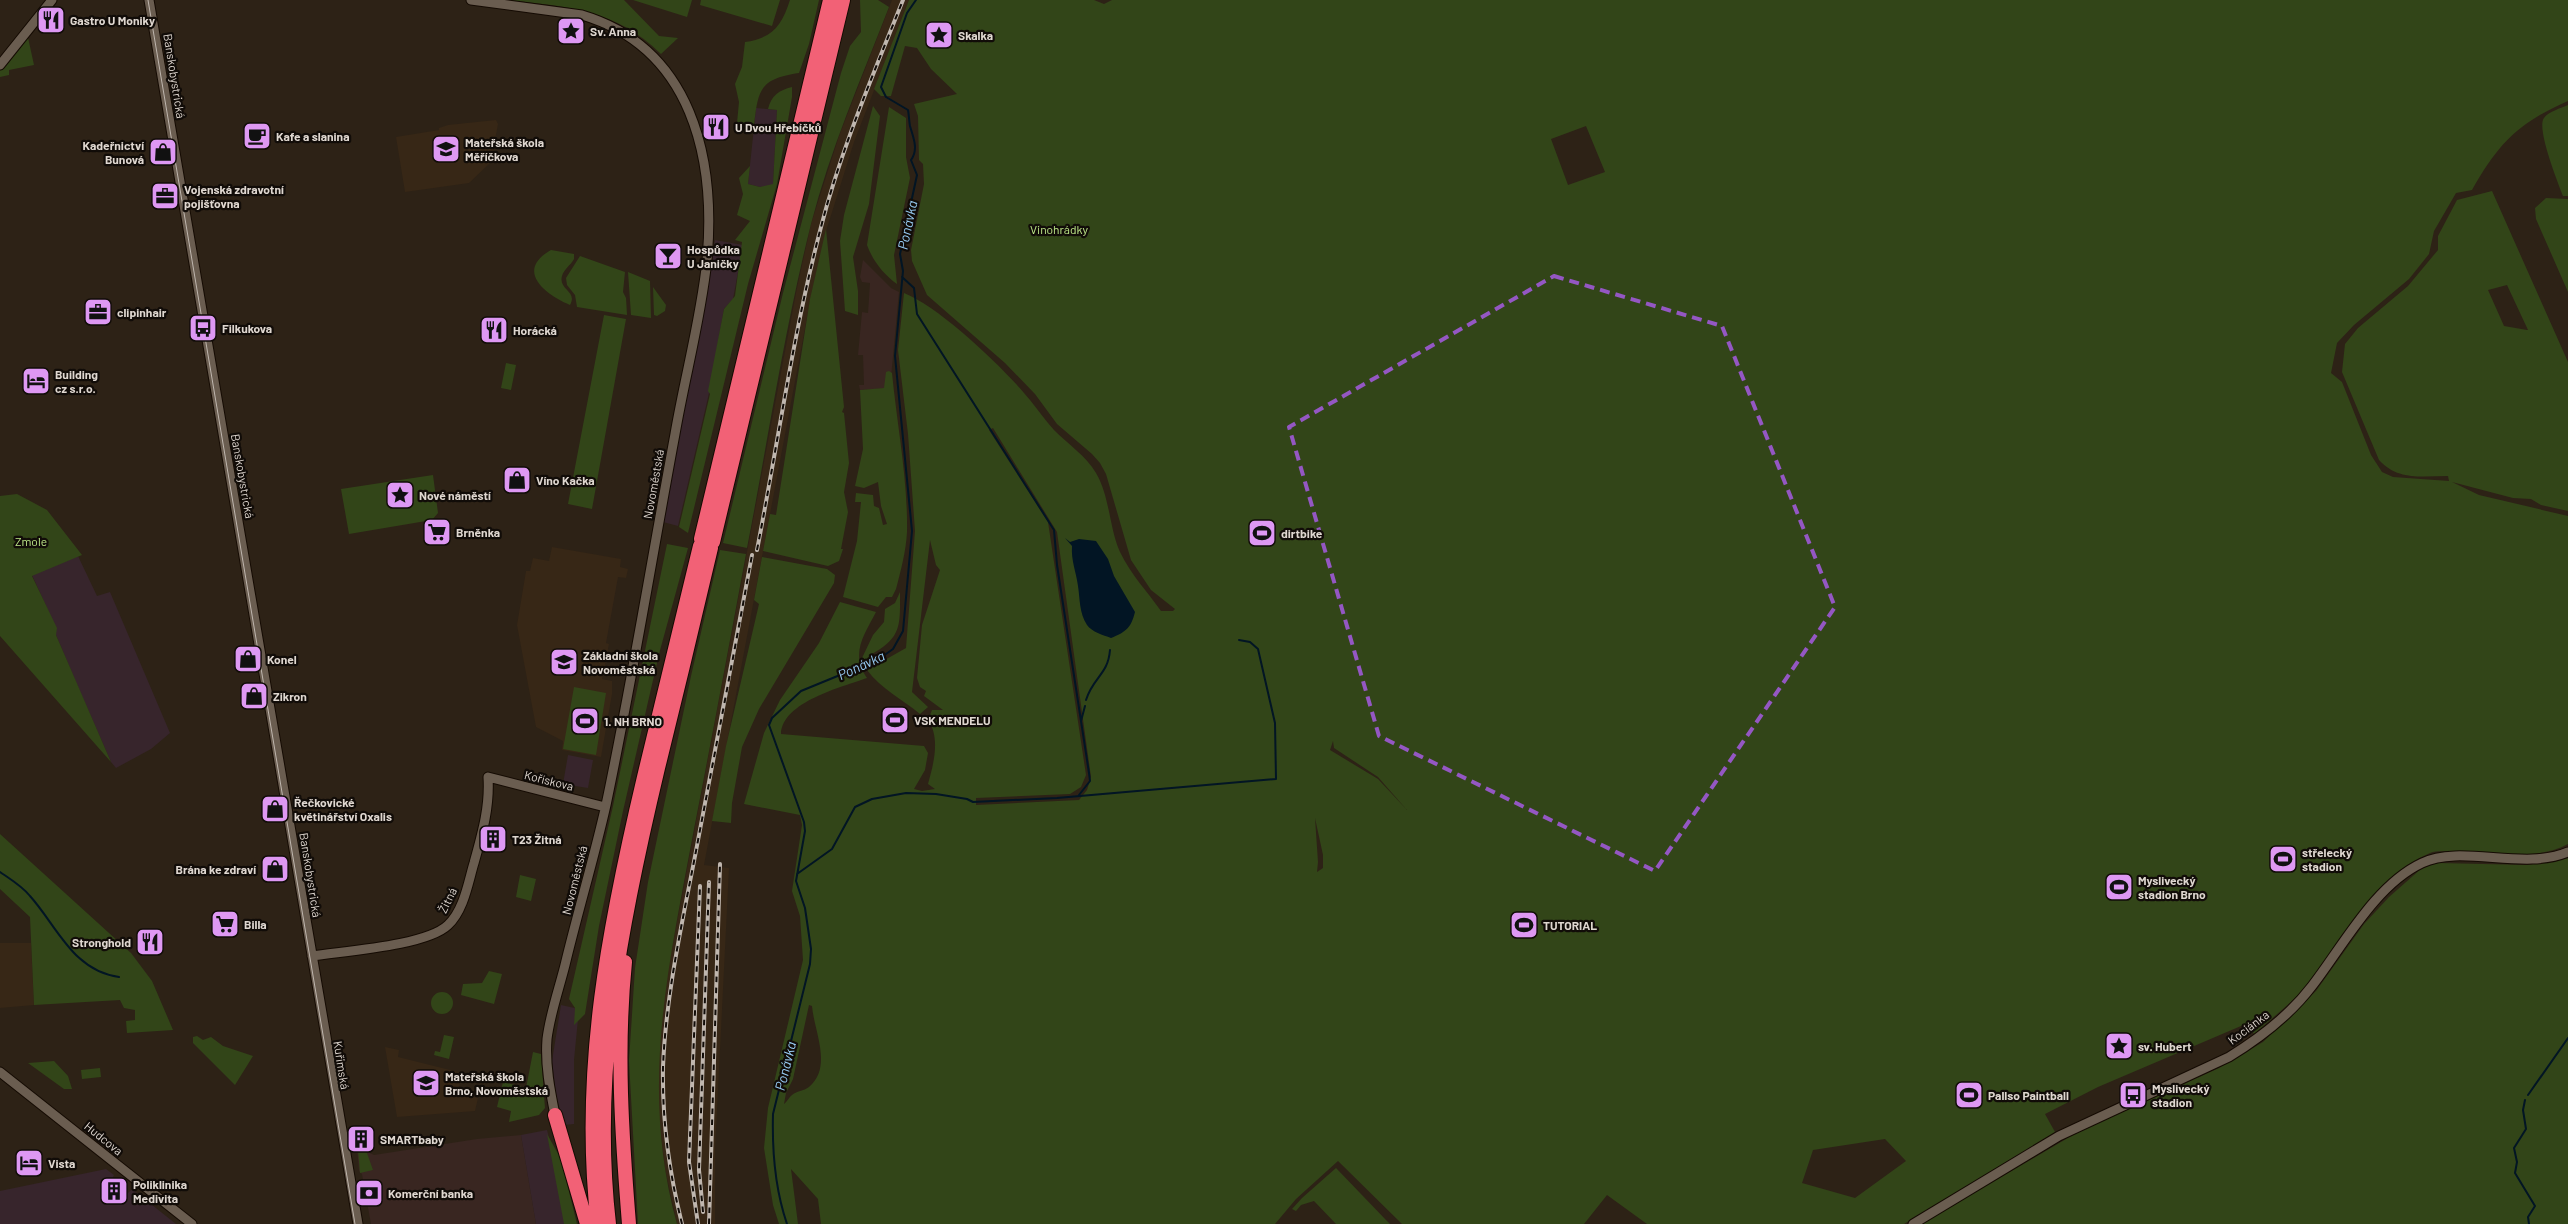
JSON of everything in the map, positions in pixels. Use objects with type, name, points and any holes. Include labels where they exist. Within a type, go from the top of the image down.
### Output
[{"type":"highway","points":[[820,68],[830,0]]},
{"type":"highway","points":[[591,1224],[589,1198],[592,1163],[594,1054],[606,952],[630,838],[706,544],[820,68],[843,0]]},
{"type":"highway","points":[[609,1224],[603,1135],[607,1039],[619,951],[706,544]]},
{"type":"highway","points":[[630,1224],[622,1139],[620,1071],[622,999],[636,865]]},
{"type":"highway","points":[[555,1115],[587,1224]]},
{"type":"highway","points":[[592,1163],[598,1224]]},
{"type":"street","points":[[0,65],[52,0]]},
{"type":"street","name":"Banskobystrická","points":[[149,0],[312,956]]},
{"type":"street","name":"Novoměstská","points":[[472,0],[582,15],[598,20],[638,42],[662,65],[682,94],[697,133],[706,176],[709,217],[704,280],[605,807],[548,1030],[548,1077],[555,1115]]},
{"type":"street","name":"Žitná","points":[[312,956],[412,940],[436,933],[448,926],[463,902],[483,830],[488,801],[488,777]]},
{"type":"street","name":"Kořískova","points":[[488,777],[605,807]]},
{"type":"street","name":"Kociánka","points":[[1913,1224],[2059,1136],[2229,1056],[2254,1041],[2291,1009],[2311,988],[2359,921],[2386,891],[2421,863],[2447,857],[2530,860],[2568,852]]},
{"type":"street","name":"Kuřimská","points":[[312,956],[357,1223]]},
{"type":"street","name":"Hudcova","points":[[0,1072],[192,1224]]},
{"type":"highlighted area","points":[[1554,276],[1722,326],[1835,607],[1655,871],[1379,736],[1289,427]]},
{"type":"shaded area","points":[[892,0],[909,0],[854,142],[827,228],[812,291],[704,865],[729,868],[715,1151],[715,1224],[677,1224],[665,1169],[659,1119],[658,1066],[665,985],[797,288],[811,224],[839,136]]},
{"type":"shaded area","points":[[756,108],[777,110],[773,185],[760,187],[748,184]]},
{"type":"shaded area","name":"Mateřská škola Měříčkova","points":[[496,120],[498,124],[491,162],[469,183],[405,192],[396,137],[439,130],[439,128],[448,125]]},
{"type":"shaded area","points":[[715,240],[743,245],[733,299],[724,309],[709,393],[678,526],[663,522]]},
{"type":"shaded area","points":[[863,260],[891,288],[899,292],[890,388],[860,390],[859,385],[864,385],[863,355],[858,355],[862,312],[868,313],[870,283],[862,282],[860,277]]},
{"type":"shaded area","name":"Základní škola Novoměstská","points":[[552,547],[621,559],[620,567],[628,569],[626,578],[618,577],[606,643],[609,644],[602,679],[612,681],[612,694],[601,757],[562,750],[563,741],[536,727],[517,625],[526,571],[530,571],[533,558],[549,561]]},
{"type":"shaded area","points":[[78,556],[97,596],[110,592],[170,733],[151,749],[116,768],[111,762],[78,687],[56,635],[56,628],[32,575]]},
{"type":"shaded area","points":[[568,755],[593,760],[588,788],[563,784]]},
{"type":"shaded area","points":[[0,943],[31,943],[34,1005],[0,1008]]},
{"type":"shaded area","points":[[561,1005],[579,1009],[574,1060],[574,1124],[564,1125],[556,1094],[552,1061]]},
{"type":"shaded area","name":"Mateřská škola Brno, Novoměstská","points":[[385,1047],[399,1050],[398,1057],[462,1073],[458,1093],[478,1098],[475,1111],[397,1117]]},
{"type":"shaded area","points":[[547,1130],[560,1181],[568,1224],[536,1224],[521,1135]]},
{"type":"shaded area","points":[[521,1135],[536,1224],[371,1224],[362,1174],[359,1171],[357,1147],[374,1155],[477,1139]]},
{"type":"shaded area","points":[[106,1169],[114,1175],[111,1181],[127,1194],[132,1189],[176,1224],[0,1224],[0,1191]]},
{"type":"green space","points":[[507,0],[624,0],[659,36],[678,38],[661,54],[644,39],[608,19],[570,8]]},
{"type":"green space","points":[[633,0],[692,0],[687,17]]},
{"type":"green space","points":[[701,0],[780,0],[772,26],[700,5]]},
{"type":"green space","points":[[790,0],[819,0],[809,44],[799,73],[776,79],[763,88],[757,103],[754,126],[743,132],[737,123],[739,102],[735,84],[742,67],[745,42],[763,37],[775,29],[784,17]]},
{"type":"green space","points":[[860,0],[878,0],[889,7],[827,169],[811,224],[784,345],[747,548],[723,543],[783,293],[841,73],[850,46],[861,32]]},
{"type":"green space","name":"Vinohrádky","points":[[909,0],[1094,0],[1104,4],[1112,0],[2568,0],[2568,101],[2523,126],[2511,136],[2491,159],[2472,190],[2456,193],[2434,231],[2429,254],[2409,279],[2354,325],[2337,343],[2331,373],[2342,382],[2371,455],[2382,472],[2393,477],[2449,481],[2448,476],[2411,476],[2402,474],[2386,467],[2379,460],[2342,372],[2345,344],[2358,328],[2408,286],[2438,250],[2438,236],[2457,200],[2492,191],[2568,362],[2568,511],[2541,505],[2531,499],[2513,498],[2452,482],[2479,495],[2568,516],[2568,844],[2542,853],[2515,855],[2437,852],[2430,853],[2410,864],[2392,877],[2376,893],[2301,992],[2254,1034],[2248,1023],[2098,1087],[2045,1114],[2055,1132],[1904,1224],[1647,1224],[1607,1195],[1584,1224],[1402,1224],[1338,1161],[1296,1199],[1275,1224],[821,1224],[818,1199],[791,1169],[798,1224],[779,1224],[773,1205],[764,1148],[768,1108],[803,960],[800,916],[792,891],[802,825],[800,815],[744,804],[764,733],[780,700],[819,643],[840,602],[876,612],[863,637],[859,653],[862,669],[867,678],[829,691],[802,705],[791,713],[784,723],[781,734],[924,746],[928,753],[925,770],[914,789],[922,791],[935,789],[928,784],[934,761],[935,743],[932,727],[928,720],[932,710],[943,710],[924,696],[926,691],[920,687],[917,678],[922,625],[940,570],[936,565],[930,540],[912,692],[928,707],[920,714],[885,688],[867,670],[906,648],[915,531],[908,434],[898,350],[904,293],[935,311],[989,356],[1019,387],[1054,430],[1087,461],[1101,482],[1116,542],[1124,560],[1161,611],[1173,611],[1175,609],[1151,590],[1131,560],[1106,474],[1100,463],[1057,424],[1035,394],[1005,363],[927,295],[912,261],[911,250],[924,184],[923,164],[919,160],[918,116],[914,104],[957,94],[931,69],[917,48],[905,46],[891,96],[881,96],[874,89]],"holes":[[[1586,126],[1605,172],[1568,185],[1551,139]],[[2507,285],[2528,330],[2504,326],[2488,290]],[[993,428],[1057,532],[1091,777],[1087,790],[1079,800],[976,805],[976,798],[1070,794],[1081,787],[1086,775],[1048,522],[989,430]],[[1333,741],[1334,748],[1378,777],[1407,810],[1378,779],[1330,750]],[[1315,818],[1323,855],[1323,868],[1317,872],[1318,862]],[[809,1005],[812,1006],[820,1048],[820,1069],[816,1079],[809,1087],[791,1096],[784,1104],[786,1093],[793,1079]],[[1885,1139],[1906,1161],[1855,1198],[1802,1183],[1813,1150]]]},
{"type":"green space","points":[[27,33],[34,65],[9,70],[9,75],[0,77],[0,69]]},
{"type":"green space","points":[[792,87],[792,97],[777,184],[748,284],[688,533],[679,527],[710,394],[708,391],[724,309],[735,296],[742,242],[735,240],[750,221],[737,215],[743,194],[739,178],[750,166],[748,184],[760,187],[773,184],[777,110],[768,109],[771,100],[776,94]]},
{"type":"green space","points":[[2568,105],[2568,196],[2563,196],[2545,144],[2542,124],[2548,114]]},
{"type":"green space","points":[[873,106],[880,116],[869,204],[853,257],[858,291],[858,315],[845,311],[840,241],[844,215]]},
{"type":"green space","points":[[889,107],[906,118],[906,157],[910,178],[894,255],[897,284],[879,267],[867,245]]},
{"type":"green space","points":[[2546,198],[2568,199],[2568,292],[2536,219],[2535,208]]},
{"type":"green space","points":[[826,229],[844,407],[842,412],[844,413],[849,463],[844,492],[848,512],[841,549],[843,549],[839,561],[828,566],[763,551],[770,514],[776,515],[810,299]]},
{"type":"green space","points":[[551,250],[574,254],[574,259],[562,276],[563,284],[572,297],[570,305],[544,289],[534,274],[535,266],[540,258]]},
{"type":"green space","points":[[580,256],[625,272],[623,292],[626,298],[627,315],[577,307],[575,295],[567,285],[566,278]]},
{"type":"green space","points":[[628,272],[650,281],[651,318],[631,315]]},
{"type":"green space","points":[[653,287],[666,305],[665,311],[657,316],[654,315]]},
{"type":"green space","points":[[604,315],[626,319],[592,509],[568,504]]},
{"type":"green space","points":[[506,363],[516,365],[511,390],[501,388]]},
{"type":"green space","points":[[886,372],[892,373],[904,472],[907,532],[896,589],[892,597],[886,597],[878,607],[843,597],[857,541],[861,502],[855,502],[856,493],[873,495],[874,506],[879,508],[883,525],[887,524],[881,506],[878,482],[864,488],[855,486],[863,449],[860,390],[884,388]]},
{"type":"green space","points":[[433,475],[438,513],[432,520],[349,534],[341,489]]},
{"type":"green space","name":"Zmole","points":[[17,494],[47,510],[82,555],[32,576],[57,628],[56,635],[111,762],[0,636],[0,496]]},
{"type":"green space","points":[[667,544],[688,548],[659,654],[623,811],[599,926],[585,1014],[574,1025],[575,1008],[569,999],[613,806]]},
{"type":"green space","points":[[720,550],[746,554],[675,929],[662,1026],[659,1074],[660,1123],[666,1173],[677,1224],[638,1224],[629,1061],[635,968],[648,882],[691,676]]},
{"type":"green space","points":[[762,557],[827,569],[835,575],[834,583],[759,709],[742,747],[732,803],[731,823],[712,821],[726,746],[759,604],[754,600]]},
{"type":"green space","points":[[900,592],[899,622],[894,637],[870,655],[870,661],[863,663],[862,658],[873,635],[884,622],[885,609],[895,603]]},
{"type":"green space","name":"1. NH BRNO","points":[[574,687],[606,693],[596,755],[563,749]]},
{"type":"green space","points":[[0,834],[131,953],[152,981],[173,1030],[127,1033],[126,1021],[135,1020],[135,1010],[124,1008],[120,1000],[34,1005],[30,917],[0,889]]},
{"type":"green space","points":[[2568,858],[2568,1224],[1921,1224],[2078,1132],[2219,1068],[2263,1042],[2316,991],[2364,924],[2389,897],[2422,868],[2438,863],[2527,865]]},
{"type":"green space","points":[[520,875],[536,879],[531,901],[516,897]]},
{"type":"green space","points":[[489,971],[502,974],[494,1004],[461,995],[463,984],[482,983]]},
{"type":"green space","points":[[442,992],[450,995],[453,1003],[450,1011],[442,1014],[434,1011],[431,1003],[434,995]]},
{"type":"green space","points":[[444,1035],[454,1037],[449,1059],[434,1055],[435,1051],[440,1052]]},
{"type":"green space","points":[[197,1036],[203,1040],[211,1037],[223,1046],[253,1056],[235,1085],[193,1043],[193,1037]]},
{"type":"green space","points":[[533,1052],[541,1054],[545,1108],[539,1115],[509,1122],[511,1111],[497,1107],[503,1082],[526,1088]]},
{"type":"green space","points":[[54,1061],[68,1076],[72,1089],[64,1089],[28,1063]]},
{"type":"green space","points":[[100,1068],[101,1077],[82,1079],[81,1070]]},
{"type":"green space","points":[[547,1134],[561,1159],[577,1224],[564,1224]]},
{"type":"green space","points":[[362,1149],[367,1153],[373,1170],[360,1173],[358,1150]]},
{"type":"green space","points":[[1336,1168],[1390,1224],[1336,1224],[1314,1201],[1301,1205],[1296,1211],[1292,1209]]},
{"type":"water","points":[[1065,538],[1070,542],[1079,539],[1096,541],[1108,559],[1114,576],[1135,612],[1130,626],[1121,634],[1111,638],[1089,627],[1084,620],[1072,556],[1072,546]]},
{"type":"waterway","name":"Ponávka","points":[[787,1224],[775,1170],[773,1114],[810,964],[811,949],[805,908],[796,881],[805,831],[804,822],[769,725],[772,718],[801,691],[879,659],[893,649],[903,631],[912,531],[895,356],[903,271],[900,254],[917,175],[911,160],[915,147],[908,110],[886,97],[881,87],[907,13],[916,0]]},
{"type":"waterway","points":[[902,277],[914,288],[917,314],[1054,530],[1057,565],[1090,781],[1079,795]]},
{"type":"waterway","points":[[797,874],[832,849],[855,807],[872,799],[906,793],[936,794],[967,799],[973,802],[1057,798],[1276,779],[1275,723],[1258,649],[1250,642],[1239,640]]},
{"type":"waterway","points":[[1086,700],[1092,686],[1106,665],[1110,650]]},
{"type":"waterway","points":[[1081,721],[1085,706]]},
{"type":"waterway","points":[[0,872],[27,892],[67,946],[78,957],[89,966],[103,973],[119,977]]},
{"type":"waterway","points":[[2528,1095],[2568,1038]]},
{"type":"waterway","points":[[2525,1100],[2523,1110],[2526,1129],[2514,1148],[2517,1162],[2515,1173],[2535,1206],[2528,1217],[2529,1224]]},
{"type":"tram line","points":[[148,0],[355,1224]]},
{"type":"railway","points":[[757,550],[802,307],[821,227],[848,141],[903,0]]},
{"type":"railway","points":[[682,1224],[673,1185],[665,1126],[663,1067],[668,1009],[677,950],[752,555]]},
{"type":"railway","points":[[709,1224],[720,864]]},
{"type":"railway","points":[[703,1212],[699,1170],[709,882]]},
{"type":"railway","points":[[698,1224],[689,1162],[700,886]]},
{"type":"place","name":"Gastro U Moniky","points":[[51,20]]},
{"type":"place","name":"Sv. Anna","points":[[571,31]]},
{"type":"place","name":"Skalka","points":[[939,35]]},
{"type":"place","name":"U Dvou Hřebíčků","points":[[716,127]]},
{"type":"place","name":"Kafe a slanina","points":[[257,136]]},
{"type":"place","name":"Mateřská škola Měříčkova","points":[[446,149]]},
{"type":"place","name":"Kadeřnictví Bunová","points":[[163,152]]},
{"type":"place","name":"Vojenská zdravotní pojišťovna","points":[[165,196]]},
{"type":"place","name":"Hospůdka U Janičky","points":[[668,256]]},
{"type":"place","name":"clipinhair","points":[[98,312]]},
{"type":"place","name":"Filkukova","points":[[203,328]]},
{"type":"place","name":"Horácká","points":[[494,330]]},
{"type":"place","name":"Building cz s.r.o.","points":[[36,381]]},
{"type":"place","name":"Víno Kačka","points":[[517,480]]},
{"type":"place","name":"Nové náměstí","points":[[400,495]]},
{"type":"place","name":"Brněnka","points":[[437,532]]},
{"type":"place","name":"dirtbike","points":[[1262,533]]},
{"type":"place","name":"Konel","points":[[248,659]]},
{"type":"place","name":"Základní škola Novoměstská","points":[[564,662]]},
{"type":"place","name":"Zikron","points":[[254,696]]},
{"type":"place","name":"VSK MENDELU","points":[[895,720]]},
{"type":"place","name":"1. NH BRNO","points":[[585,721]]},
{"type":"place","name":"Řečkovické květinářství Oxalis","points":[[275,809]]},
{"type":"place","name":"T23 Žitná","points":[[493,839]]},
{"type":"place","name":"střelecký stadion","points":[[2283,859]]},
{"type":"place","name":"Brána ke zdraví","points":[[275,869]]},
{"type":"place","name":"Myslivecký stadion Brno","points":[[2119,887]]},
{"type":"place","name":"Billa","points":[[225,924]]},
{"type":"place","name":"TUTORIAL","points":[[1524,925]]},
{"type":"place","name":"Stronghold","points":[[150,942]]},
{"type":"place","name":"sv. Hubert","points":[[2119,1046]]},
{"type":"place","name":"Mateřská škola Brno, Novoměstská","points":[[426,1083]]},
{"type":"place","name":"Pallso Paintball","points":[[1969,1095]]},
{"type":"place","name":"Myslivecký stadion","points":[[2133,1095]]},
{"type":"place","name":"SMARTbaby","points":[[361,1139]]},
{"type":"place","name":"Vista","points":[[29,1163]]},
{"type":"place","name":"Poliklinika Medivita","points":[[114,1191]]},
{"type":"place","name":"Komerční banka","points":[[369,1193]]}]
